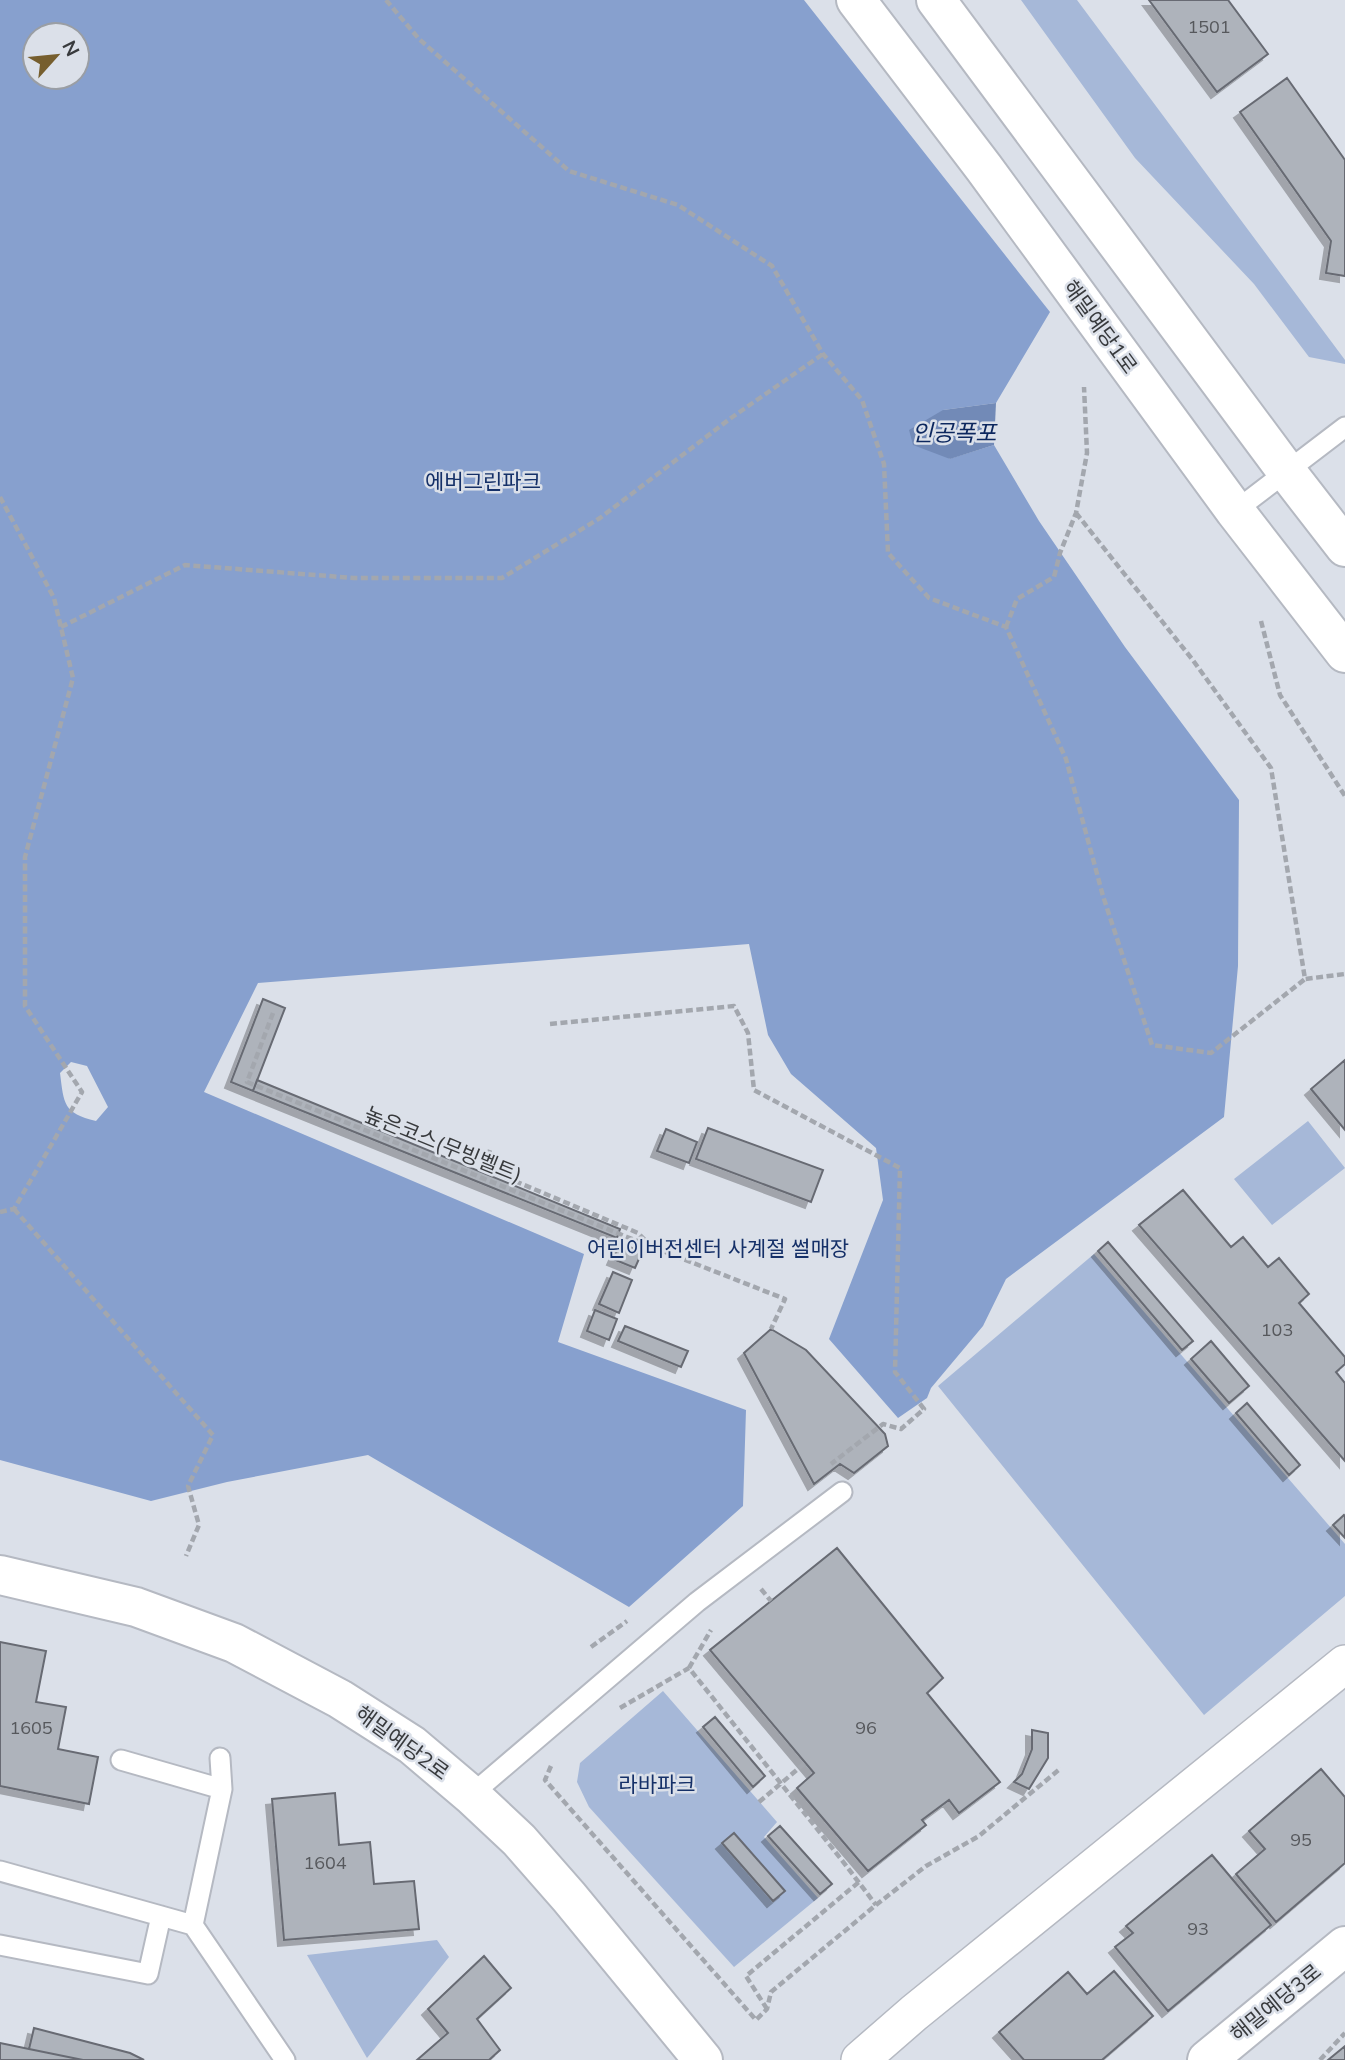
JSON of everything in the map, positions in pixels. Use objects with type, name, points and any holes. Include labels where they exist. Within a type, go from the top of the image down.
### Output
[{"type":"street","name":"해밀예당1로","points":[[856,0],[984,168],[1235,511],[1345,653]]},
{"type":"street","points":[[936,0],[1345,547]]},
{"type":"street","name":"해밀예당2로","points":[[0,1575],[136,1607],[234,1643],[340,1699],[412,1745],[519,1840],[578,1907],[703,2060]]},
{"type":"street","points":[[860,2060],[925,2004],[1345,1664]]},
{"type":"street","name":"해밀예당3로","points":[[1207,2060],[1345,1946]]},
{"type":"lane","points":[[1235,511],[1345,427]]},
{"type":"lane","points":[[471,1795],[697,1602],[842,1492]]},
{"type":"lane","points":[[193,1925],[222,1789],[220,1758]]},
{"type":"lane","points":[[121,1760],[222,1789]]},
{"type":"lane","points":[[0,1871],[193,1925],[285,2060]]},
{"type":"lane","points":[[0,1945],[148,1974],[161,1916]]},
{"type":"path","points":[[386,0],[419,39],[569,171],[678,205],[772,266],[823,354],[862,400],[884,464],[888,553],[929,598],[1006,627],[1066,759],[1103,896],[1152,1045],[1211,1054],[1305,979],[1345,974]]},
{"type":"path","points":[[61,627],[185,565],[354,578],[502,578],[600,518],[731,418],[823,354]]},
{"type":"path","points":[[1006,627],[1017,599],[1054,577],[1060,553],[1076,513],[1087,453],[1084,387]]},
{"type":"path","points":[[0,497],[54,598],[73,678],[25,857],[25,1006],[82,1092],[14,1209],[0,1212]]},
{"type":"path","points":[[1076,513],[1192,659],[1271,768],[1305,979]]},
{"type":"path","points":[[1261,621],[1280,695],[1345,796]]},
{"type":"path","points":[[550,1024],[734,1006],[748,1033],[754,1090],[900,1168],[895,1372],[924,1409],[901,1429],[883,1424],[824,1470]]},
{"type":"path","name":"높은코스(무빙벨트)","points":[[273,1013],[247,1082],[653,1248]]},
{"type":"path","points":[[490,1150],[484,1168],[638,1233],[653,1248],[785,1298],[771,1329]]},
{"type":"path","points":[[14,1209],[213,1435],[188,1486],[200,1525],[186,1556]]},
{"type":"path","points":[[760,1587],[771,1601]]},
{"type":"path","points":[[591,1647],[635,1615]]},
{"type":"path","points":[[617,1710],[688,1668],[712,1629]]},
{"type":"path","points":[[688,1668],[876,1905]]},
{"type":"path","points":[[554,1759],[545,1780],[756,2020],[767,2009],[771,1992],[876,1905],[926,1866],[979,1836],[1061,1768]]},
{"type":"path","points":[[759,1802],[805,1763]]},
{"type":"path","points":[[767,2009],[746,1976],[859,1882]]},
{"type":"path","points":[[1320,2060],[1345,2033]]},
{"type":"green space","name":"에버그린파크","points":[[0,0],[804,0],[1050,312],[996,403],[943,410],[949,459],[994,445],[1039,521],[1125,647],[1239,800],[1238,966],[1224,1117],[1006,1279],[983,1326],[931,1388],[927,1398],[898,1418],[829,1339],[883,1200],[876,1148],[791,1074],[768,1035],[749,944],[258,983],[204,1092],[584,1254],[558,1342],[746,1410],[743,1506],[629,1607],[368,1455],[227,1482],[151,1501],[0,1460]],"holes":[[[71,1062],[87,1066],[108,1107],[96,1121],[77,1114],[64,1100],[60,1073]]]},
{"type":"green space","points":[[1021,0],[1077,0],[1345,360],[1345,364],[1309,357],[1254,284],[1135,158]]},
{"type":"green space","points":[[1308,1121],[1345,1168],[1272,1225],[1234,1179]]},
{"type":"green space","points":[[1094,1254],[1345,1544],[1345,1596],[1204,1715],[938,1386]]},
{"type":"green space","name":"라바파크","points":[[663,1691],[777,1822],[764,1837],[818,1898],[734,1967],[589,1807],[577,1782],[580,1763]]},
{"type":"green space","points":[[437,1940],[449,1957],[367,2058],[307,1955]]},
{"type":"water","name":"인공폭포","points":[[996,403],[994,445],[950,459],[913,445],[909,430],[943,410]]},
{"type":"building","points":[[1149,0],[1228,0],[1268,54],[1217,92]]},
{"type":"building","points":[[1287,78],[1345,160],[1345,276],[1326,273],[1331,241],[1240,112]]},
{"type":"building","points":[[263,999],[285,1008],[253,1091],[231,1082]]},
{"type":"building","points":[[1345,1060],[1345,1130],[1311,1089]]},
{"type":"building","points":[[257,1080],[620,1229],[617,1238],[253,1091]]},
{"type":"building","points":[[708,1128],[823,1170],[811,1202],[696,1159]]},
{"type":"building","points":[[666,1129],[697,1142],[689,1163],[657,1151]]},
{"type":"building","points":[[1183,1190],[1231,1247],[1243,1237],[1268,1267],[1279,1258],[1309,1294],[1299,1303],[1345,1357],[1345,1364],[1336,1372],[1345,1383],[1345,1461],[1139,1225]]},
{"type":"building","points":[[1108,1242],[1193,1341],[1182,1350],[1098,1251]]},
{"type":"building","points":[[620,1243],[642,1252],[635,1268],[613,1259]]},
{"type":"building","points":[[613,1272],[632,1280],[619,1313],[599,1304]]},
{"type":"building","points":[[595,1310],[617,1319],[609,1340],[587,1331]]},
{"type":"building","points":[[625,1326],[688,1351],[681,1367],[618,1341]]},
{"type":"building","points":[[771,1329],[806,1350],[885,1434],[888,1446],[854,1473],[840,1464],[814,1484],[744,1353]]},
{"type":"building","points":[[1211,1341],[1249,1386],[1229,1403],[1191,1359]]},
{"type":"building","points":[[1247,1403],[1300,1465],[1289,1475],[1236,1413]]},
{"type":"building","points":[[1345,1516],[1345,1538],[1333,1525]]},
{"type":"building","points":[[837,1548],[943,1678],[927,1693],[1000,1782],[959,1813],[949,1800],[922,1820],[926,1825],[868,1871],[797,1788],[814,1773],[710,1650]]},
{"type":"building","points":[[0,1642],[46,1651],[36,1702],[66,1707],[58,1749],[98,1757],[89,1804],[0,1786]]},
{"type":"building","points":[[715,1717],[765,1776],[753,1787],[703,1727]]},
{"type":"building","points":[[1032,1730],[1048,1733],[1048,1758],[1029,1789],[1014,1782],[1022,1774],[1032,1749]]},
{"type":"building","points":[[1321,1769],[1345,1797],[1345,1863],[1276,1922],[1236,1874],[1265,1849],[1249,1831]]},
{"type":"building","points":[[335,1793],[339,1845],[370,1842],[374,1884],[414,1881],[419,1929],[284,1940],[272,1799]]},
{"type":"building","points":[[780,1826],[832,1884],[820,1894],[768,1836]]},
{"type":"building","points":[[734,1833],[785,1891],[773,1901],[722,1843]]},
{"type":"building","points":[[1212,1855],[1271,1925],[1168,2011],[1115,1947],[1133,1933],[1126,1926]]},
{"type":"building","points":[[484,1956],[511,1988],[477,2019],[500,2050],[489,2060],[417,2060],[448,2033],[428,2009]]},
{"type":"building","points":[[1114,1971],[1153,2016],[1102,2060],[1024,2060],[999,2032],[1068,1972],[1087,1994]]},
{"type":"building","points":[[34,2028],[130,2053],[144,2060],[83,2060],[29,2049]]},
{"type":"building","points":[[0,2043],[29,2049],[83,2060],[0,2060]]},
{"type":"building","points":[[1345,2046],[1345,2060],[1328,2060]]},
{"type":"park label","name":"어린이버전센터 사계절 썰매장","points":[[718,1249]]}]
